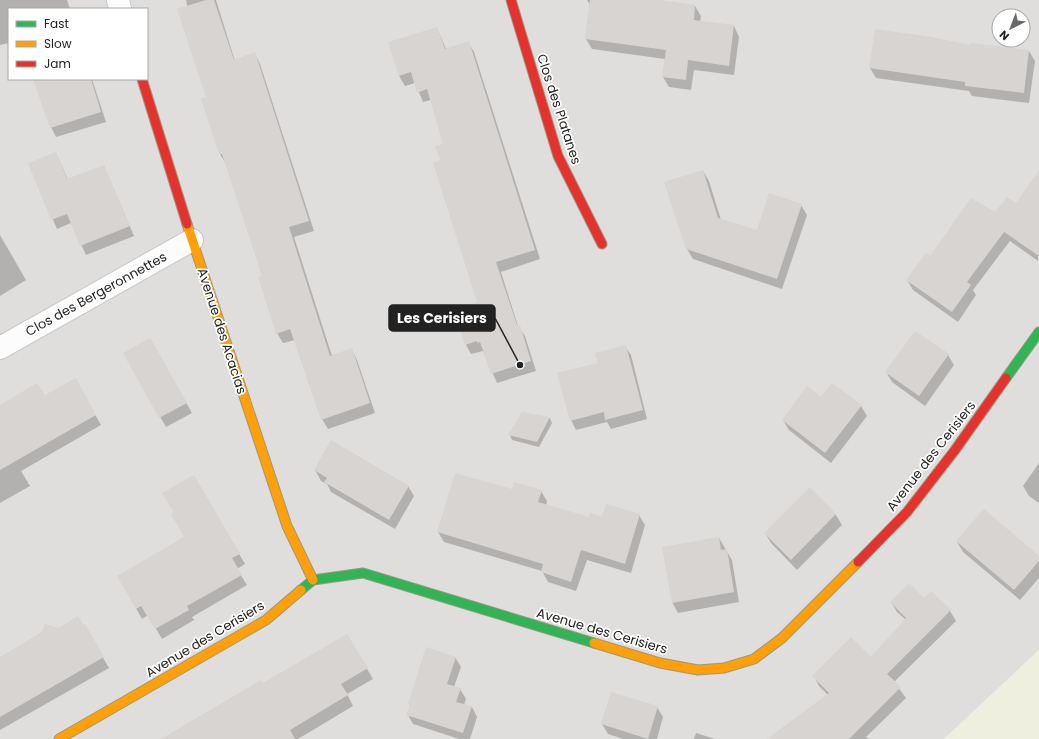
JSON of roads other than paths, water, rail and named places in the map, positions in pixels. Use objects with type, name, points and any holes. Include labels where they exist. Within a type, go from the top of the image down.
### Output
[{"type":"street","name":"Clos des Platanes","points":[[511,0],[558,156],[602,244]]},
{"type":"street","name":"Avenue des Acacias","points":[[142,80],[192,240],[287,526],[313,580]]},
{"type":"street","name":"Clos des Bergeronnettes","points":[[0,348],[192,240]]},
{"type":"street","name":"Avenue des Cerisiers","points":[[59,739],[266,620],[313,580],[363,573],[660,663],[698,670],[724,668],[754,659],[782,638],[907,512],[955,450],[1039,332]]},
{"type":"place","name":"Les Cerisiers","points":[[520,365]]}]
